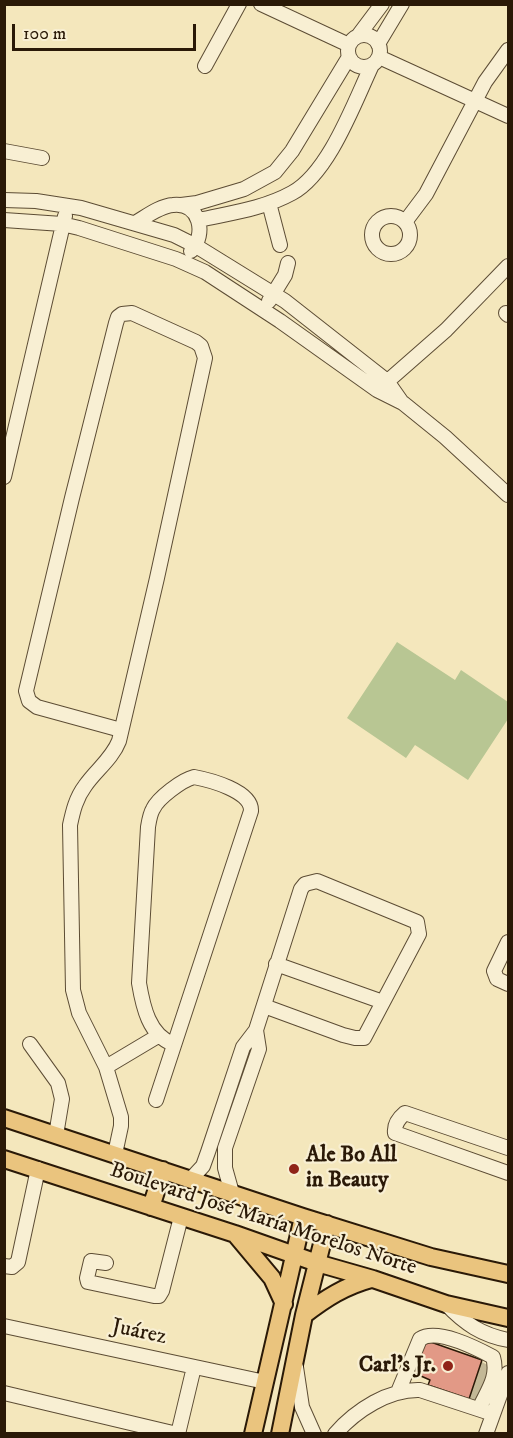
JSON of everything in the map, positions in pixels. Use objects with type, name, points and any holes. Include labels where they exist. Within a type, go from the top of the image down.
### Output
[{"type":"main road","name":"Boulevard José María Morelos Norte","points":[[4,1118],[431,1257],[508,1274]]},
{"type":"main road","name":"Boulevard José María Morelos Norte","points":[[4,1159],[446,1304],[508,1318]]},
{"type":"main road","points":[[151,1207],[163,1170]]},
{"type":"main road","points":[[253,1434],[303,1216]]},
{"type":"main road","points":[[280,1434],[296,1365],[304,1316],[327,1224]]},
{"type":"main road","points":[[236,1234],[272,1278],[284,1304]]},
{"type":"main road","points":[[304,1316],[344,1288],[373,1279]]},
{"type":"street","points":[[205,66],[239,4]]},
{"type":"street","points":[[261,4],[352,46]]},
{"type":"street","points":[[135,223],[166,206],[197,203],[244,189],[276,172],[292,151],[352,46],[382,4]]},
{"type":"street","points":[[199,220],[269,203],[292,194],[325,162],[402,4]]},
{"type":"street","points":[[368,35],[376,40],[376,56],[366,67],[356,66],[352,46],[368,35]]},
{"type":"street","points":[[405,222],[426,194],[475,102],[495,67],[508,50]]},
{"type":"street","points":[[376,56],[508,116]]},
{"type":"street","points":[[4,151],[42,158]]},
{"type":"street","points":[[276,172],[292,194]]},
{"type":"street","points":[[244,189],[251,208]]},
{"type":"street","points":[[4,200],[68,205],[174,235],[196,246],[285,302],[402,403],[506,485]]},
{"type":"street","points":[[269,203],[280,245]]},
{"type":"street","points":[[4,477],[68,205]]},
{"type":"street","points":[[176,259],[196,246],[200,230],[199,220],[191,209],[181,205]]},
{"type":"street","points":[[4,220],[62,224],[80,228],[176,259],[205,272],[382,386]]},
{"type":"street","points":[[262,310],[285,275],[288,263]]},
{"type":"street","points":[[382,386],[446,330],[508,267]]},
{"type":"street","points":[[115,1154],[121,1118],[104,1063],[79,1013],[73,990],[70,825],[76,801],[85,786],[114,752],[119,741],[205,358],[201,346],[196,342],[132,313],[118,317],[116,323],[26,691],[29,701],[37,707],[120,730]]},
{"type":"street","points":[[156,1100],[251,812],[250,802],[241,793],[194,777],[180,783],[156,803],[148,827],[139,983],[143,1005],[158,1036],[173,1044]]},
{"type":"street","points":[[190,1180],[202,1166],[243,1047],[256,1030],[304,884],[317,881],[417,922],[419,934],[364,1038],[343,1035],[264,1006]]},
{"type":"street","points":[[508,942],[494,973],[497,979],[508,984]]},
{"type":"street","points":[[276,964],[383,1002]]},
{"type":"street","points":[[232,1193],[225,1168],[225,1148],[260,1049],[256,1030]]},
{"type":"street","points":[[104,1063],[130,1047],[135,1048],[158,1036]]},
{"type":"street","points":[[30,1044],[58,1083],[62,1100],[56,1135]]},
{"type":"street","points":[[223,1105],[238,1110]]},
{"type":"street","points":[[508,1148],[405,1113],[394,1128],[394,1132],[398,1134],[508,1173]]},
{"type":"street","points":[[4,1266],[12,1267],[18,1262],[38,1169]]},
{"type":"street","points":[[106,1263],[91,1261],[88,1282],[159,1296],[181,1217]]},
{"type":"street","points":[[446,1304],[460,1319],[473,1328],[486,1335],[508,1340]]},
{"type":"street","name":"Juárez","points":[[4,1326],[265,1382]]},
{"type":"street","points":[[398,1392],[420,1339],[427,1335],[437,1335],[465,1344],[493,1357],[496,1367],[494,1380],[479,1409]]},
{"type":"street","points":[[296,1365],[302,1407],[314,1434]]},
{"type":"street","points":[[4,1393],[178,1434],[194,1367]]},
{"type":"street","points":[[486,1434],[508,1373]]},
{"type":"street","points":[[335,1434],[344,1424],[371,1404],[398,1392],[420,1390],[494,1414]]},
{"type":"green space","points":[[397,642],[455,680],[461,670],[508,702],[508,719],[468,780],[415,745],[406,758],[347,718]]},
{"type":"building","name":"Carl's Jr.","points":[[425,1340],[482,1360],[469,1399],[428,1385],[430,1380],[414,1373]]},
{"type":"place","name":"Ale Bo All in Beauty","points":[[294,1169]]},
{"type":"place","name":"Carl's Jr.","points":[[448,1366]]}]
